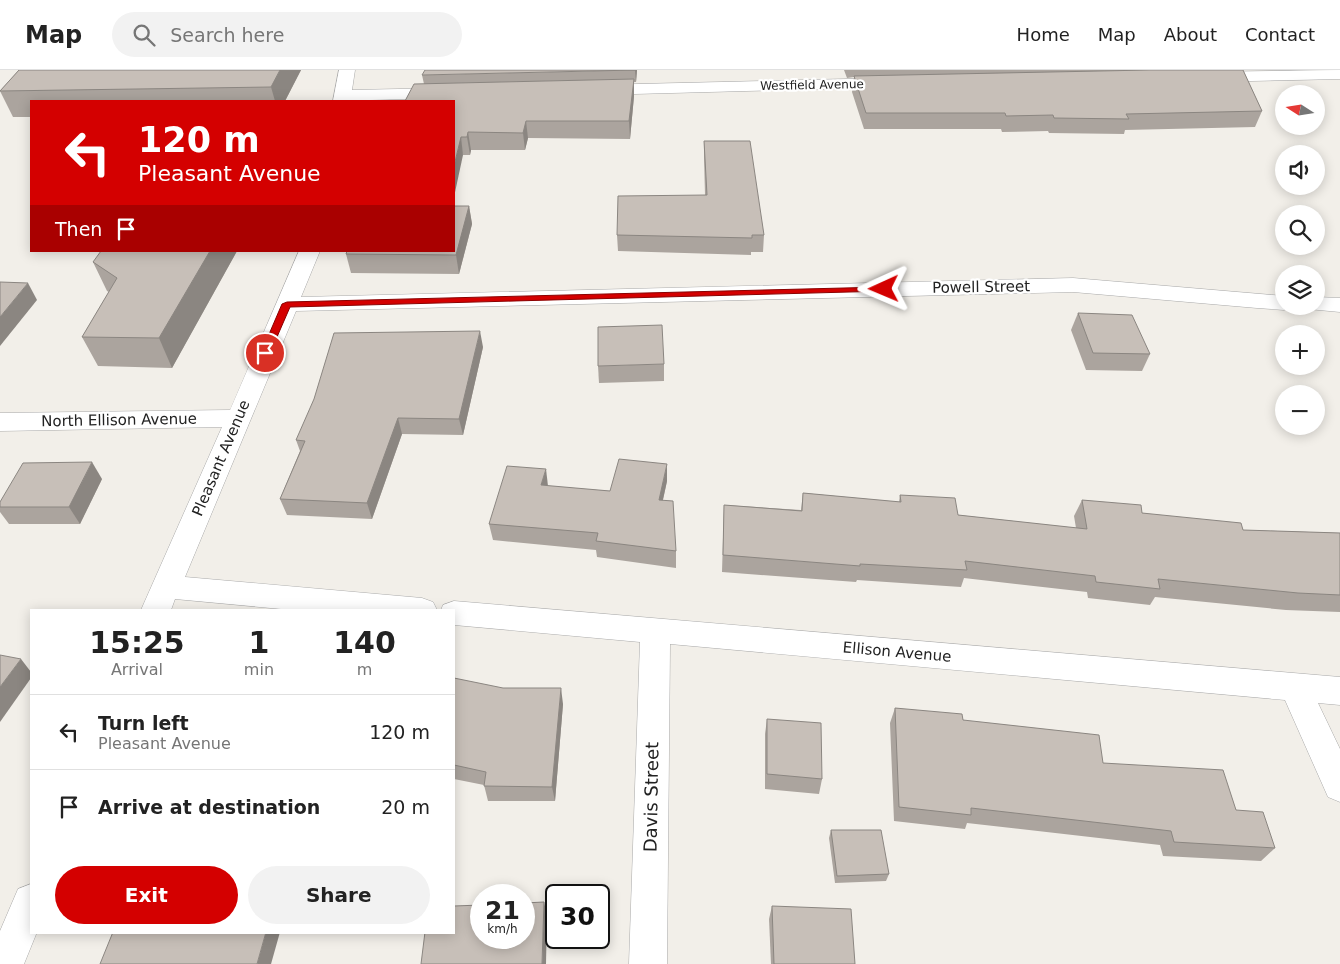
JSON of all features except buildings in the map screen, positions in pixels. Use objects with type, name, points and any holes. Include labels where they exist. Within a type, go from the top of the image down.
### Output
[{"type":"street","points":[[347,70],[343,98],[462,93]]},
{"type":"street","points":[[1192,77],[1340,74]]},
{"type":"street","name":"Westfield Avenue","points":[[581,90],[798,78],[908,83]]},
{"type":"street","name":"Pleasant Avenue","points":[[161,599],[310,252]]},
{"type":"street","name":"Powell Street","points":[[287,304],[1073,285],[1122,286],[1247,302],[1275,303]]},
{"type":"street","points":[[1325,304],[1340,305]]},
{"type":"street","name":"North Ellison Avenue","points":[[0,422],[237,418]]},
{"type":"street","points":[[161,599],[398,609]]},
{"type":"street","name":"Ellison Avenue","points":[[455,613],[1340,691]]},
{"type":"street","name":"Davis Street","points":[[648,964],[655,630]]},
{"type":"street","points":[[1294,687],[1340,786]]},
{"type":"street","points":[[5,964],[30,904]]},
{"type":"route","points":[[265,353],[287,304],[884,289]]}]
